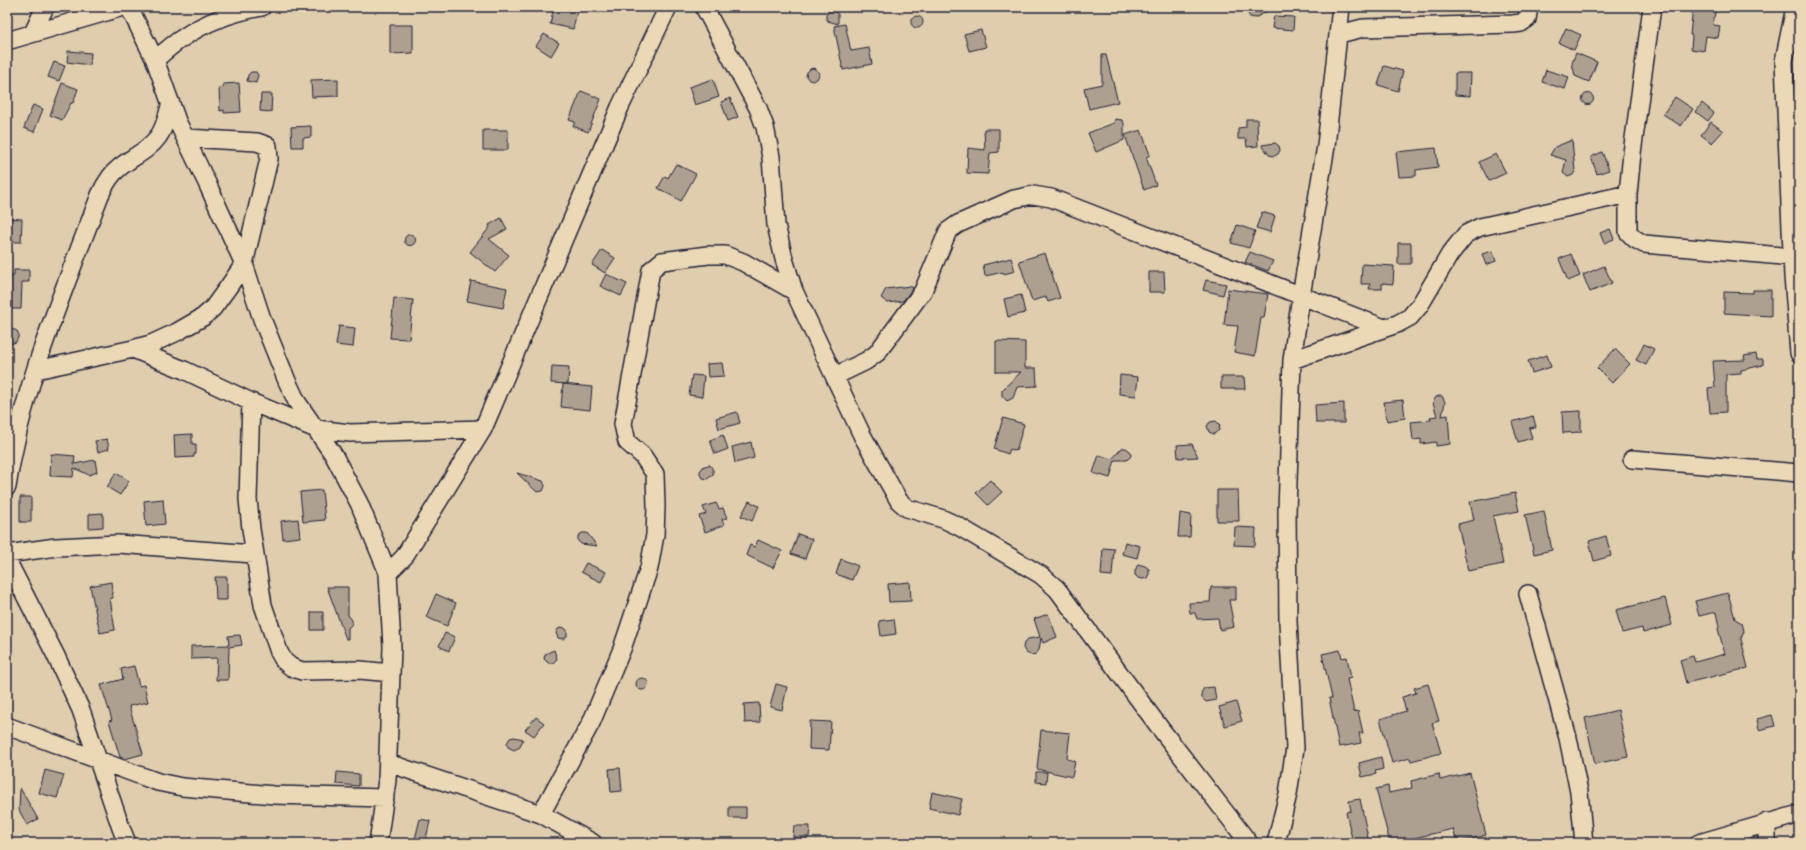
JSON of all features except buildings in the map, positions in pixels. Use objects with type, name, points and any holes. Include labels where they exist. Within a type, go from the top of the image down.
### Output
[{"type":"street","points":[[17,36],[45,7]]},
{"type":"street","points":[[17,36],[123,7]]},
{"type":"street","points":[[129,7],[155,60],[170,106],[244,264],[262,319],[287,381],[298,402],[333,454],[359,503],[388,573],[391,619],[388,763],[385,798],[378,843]]},
{"type":"street","points":[[155,60],[184,37],[214,20],[244,10],[262,7]]},
{"type":"street","points":[[388,573],[404,557],[483,429],[620,107],[668,7]]},
{"type":"street","points":[[704,7],[758,108],[766,127],[771,157],[776,225],[784,259],[794,291],[862,435],[899,501],[907,508],[943,519],[958,526],[1041,575],[1057,589],[1160,728],[1249,843]]},
{"type":"street","points":[[1276,843],[1288,794],[1295,748],[1288,622],[1287,512],[1292,360],[1326,146],[1341,7]]},
{"type":"street","points":[[1339,34],[1364,28],[1521,23],[1527,18],[1529,7]]},
{"type":"street","points":[[1652,7],[1637,110],[1628,194],[1628,232],[1635,239],[1644,244],[1793,257]]},
{"type":"street","points":[[1795,7],[1784,61],[1796,237],[1793,257],[1799,353]]},
{"type":"street","points":[[7,487],[9,455],[36,370],[105,184],[120,166],[138,156],[158,137],[163,129],[170,106]]},
{"type":"street","points":[[36,370],[133,350],[151,344],[177,332],[203,317],[213,308],[244,264],[269,159],[270,154],[268,146],[257,142],[186,138]]},
{"type":"street","points":[[1292,360],[1397,324],[1410,316],[1420,306],[1450,254],[1466,234],[1480,227],[1628,194]]},
{"type":"street","points":[[835,376],[866,361],[877,353],[923,291],[948,231],[958,224],[1014,199],[1033,195],[1051,198],[1384,328]]},
{"type":"street","points":[[541,814],[591,723],[622,649],[649,568],[655,528],[655,474],[642,455],[627,442],[623,424],[651,270],[662,262],[708,255],[725,255],[743,262],[794,291]]},
{"type":"street","points":[[133,350],[184,370],[251,402],[316,429],[350,433],[483,429]]},
{"type":"street","points":[[251,402],[248,499],[254,554],[263,605],[279,652],[284,661],[291,667],[302,671],[318,672],[360,670],[391,672]]},
{"type":"street","points":[[1632,459],[1799,473]]},
{"type":"street","points":[[7,554],[56,547],[118,544],[254,554]]},
{"type":"street","points":[[7,560],[55,654],[81,710],[127,843]]},
{"type":"street","points":[[1528,594],[1568,738],[1579,792],[1584,843]]},
{"type":"street","points":[[7,726],[158,782],[182,787],[274,796],[385,798]]},
{"type":"street","points":[[388,763],[541,814],[593,843]]},
{"type":"street","points":[[1699,843],[1767,822],[1799,814]]},
{"type":"street","points":[[1767,822],[1767,843]]}]
